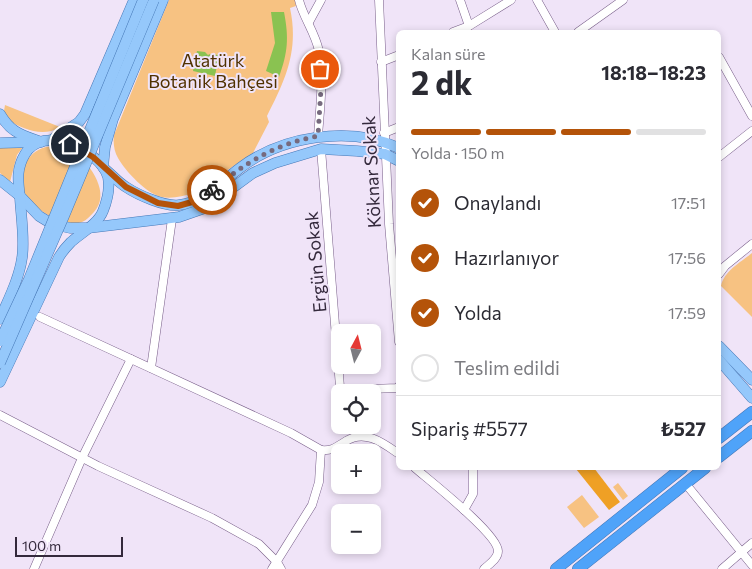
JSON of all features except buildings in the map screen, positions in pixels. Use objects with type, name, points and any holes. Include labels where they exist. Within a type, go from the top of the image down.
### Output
[{"type":"highway","points":[[721,436],[752,412]]},
{"type":"highway","points":[[721,455],[752,431]]},
{"type":"highway","points":[[556,569],[680,470]]},
{"type":"highway","points":[[578,569],[702,470]]},
{"type":"main road","points":[[0,143],[41,142],[53,139],[79,122],[85,114],[134,0]]},
{"type":"main road","points":[[0,341],[29,279],[143,0]]},
{"type":"main road","points":[[0,363],[64,216],[154,0]]},
{"type":"main road","points":[[0,382],[59,257],[71,242],[102,213],[108,191],[108,178],[103,168],[105,147],[113,119],[163,0]]},
{"type":"main road","points":[[0,114],[4,122],[14,132],[41,142]]},
{"type":"main road","points":[[53,139],[84,150],[126,187],[158,203],[178,206],[199,200],[242,166],[261,155],[299,140],[318,136],[384,137],[396,146]]},
{"type":"main road","points":[[0,319],[23,258],[20,196],[17,180],[18,167],[26,152],[41,142]]},
{"type":"main road","points":[[0,180],[20,196],[39,216],[52,224],[70,228],[88,228],[172,219],[205,208],[254,173],[274,163],[321,149],[385,154],[396,160]]},
{"type":"main road","points":[[721,348],[752,380]]},
{"type":"main road","points":[[721,362],[752,398]]},
{"type":"street","points":[[298,0],[309,22],[319,50],[321,88],[318,136]]},
{"type":"street","points":[[309,22],[321,0]]},
{"type":"street","name":"Köknar Sokak","points":[[379,0],[388,224],[396,310]]},
{"type":"street","points":[[460,0],[469,26]]},
{"type":"street","points":[[458,30],[469,26],[511,0]]},
{"type":"street","points":[[537,0],[554,30]]},
{"type":"street","points":[[581,30],[623,0]]},
{"type":"street","points":[[381,62],[396,56]]},
{"type":"street","points":[[721,61],[752,116]]},
{"type":"street","points":[[384,137],[396,128]]},
{"type":"street","points":[[721,155],[752,132]]},
{"type":"street","name":"Ergün Sokak","points":[[321,149],[340,387],[344,390],[396,388]]},
{"type":"street","points":[[151,368],[172,219]]},
{"type":"street","points":[[722,264],[752,244]]},
{"type":"street","points":[[40,317],[291,433],[321,450],[334,449],[352,437],[359,436],[377,440],[396,452]]},
{"type":"street","points":[[34,569],[82,458],[131,359]]},
{"type":"street","points":[[0,415],[82,458],[212,518],[259,544],[279,566]]},
{"type":"street","points":[[272,569],[279,566],[312,506],[319,482],[321,450]]},
{"type":"street","points":[[417,470],[464,510],[494,541],[498,550],[495,559],[484,569]]},
{"type":"street","points":[[464,510],[473,494],[473,470]]},
{"type":"street","points":[[685,483],[752,565]]},
{"type":"street","points":[[722,569],[752,543]]},
{"type":"green space","name":"Atatürk Botanik Bahçesi","points":[[169,0],[295,0],[296,6],[290,8],[293,37],[289,64],[267,116],[269,122],[253,153],[193,193],[170,198],[150,192],[131,176],[118,158],[114,141],[114,135]]},
{"type":"green space","points":[[5,105],[60,127],[47,132],[27,129],[8,120],[4,111]]},
{"type":"green space","points":[[62,146],[73,150],[82,158],[93,172],[100,189],[99,205],[82,222],[67,223],[41,211],[28,199],[22,186],[22,172],[33,153],[46,147]]},
{"type":"green space","points":[[0,147],[23,147],[17,155],[10,182],[0,173]]},
{"type":"green space","points":[[752,253],[752,317],[721,286],[729,271]]},
{"type":"green space","points":[[618,483],[628,496],[623,500],[613,487]]},
{"type":"green space","points":[[582,495],[599,517],[584,528],[567,507]]},
{"type":"shaded area","points":[[271,12],[284,12],[286,21],[287,45],[279,77],[266,71],[275,43]]},
{"type":"shaded area","points":[[197,51],[205,52],[208,55],[219,55],[215,76],[193,71]]},
{"type":"shaded area","points":[[577,470],[596,470],[620,502],[609,510]]},
{"type":"way so far","points":[[212,190],[242,166],[261,155],[299,140],[318,136],[321,88],[320,69]]},
{"type":"route","points":[[70,144],[84,150],[126,187],[158,203],[178,206],[199,200],[212,190]]}]
